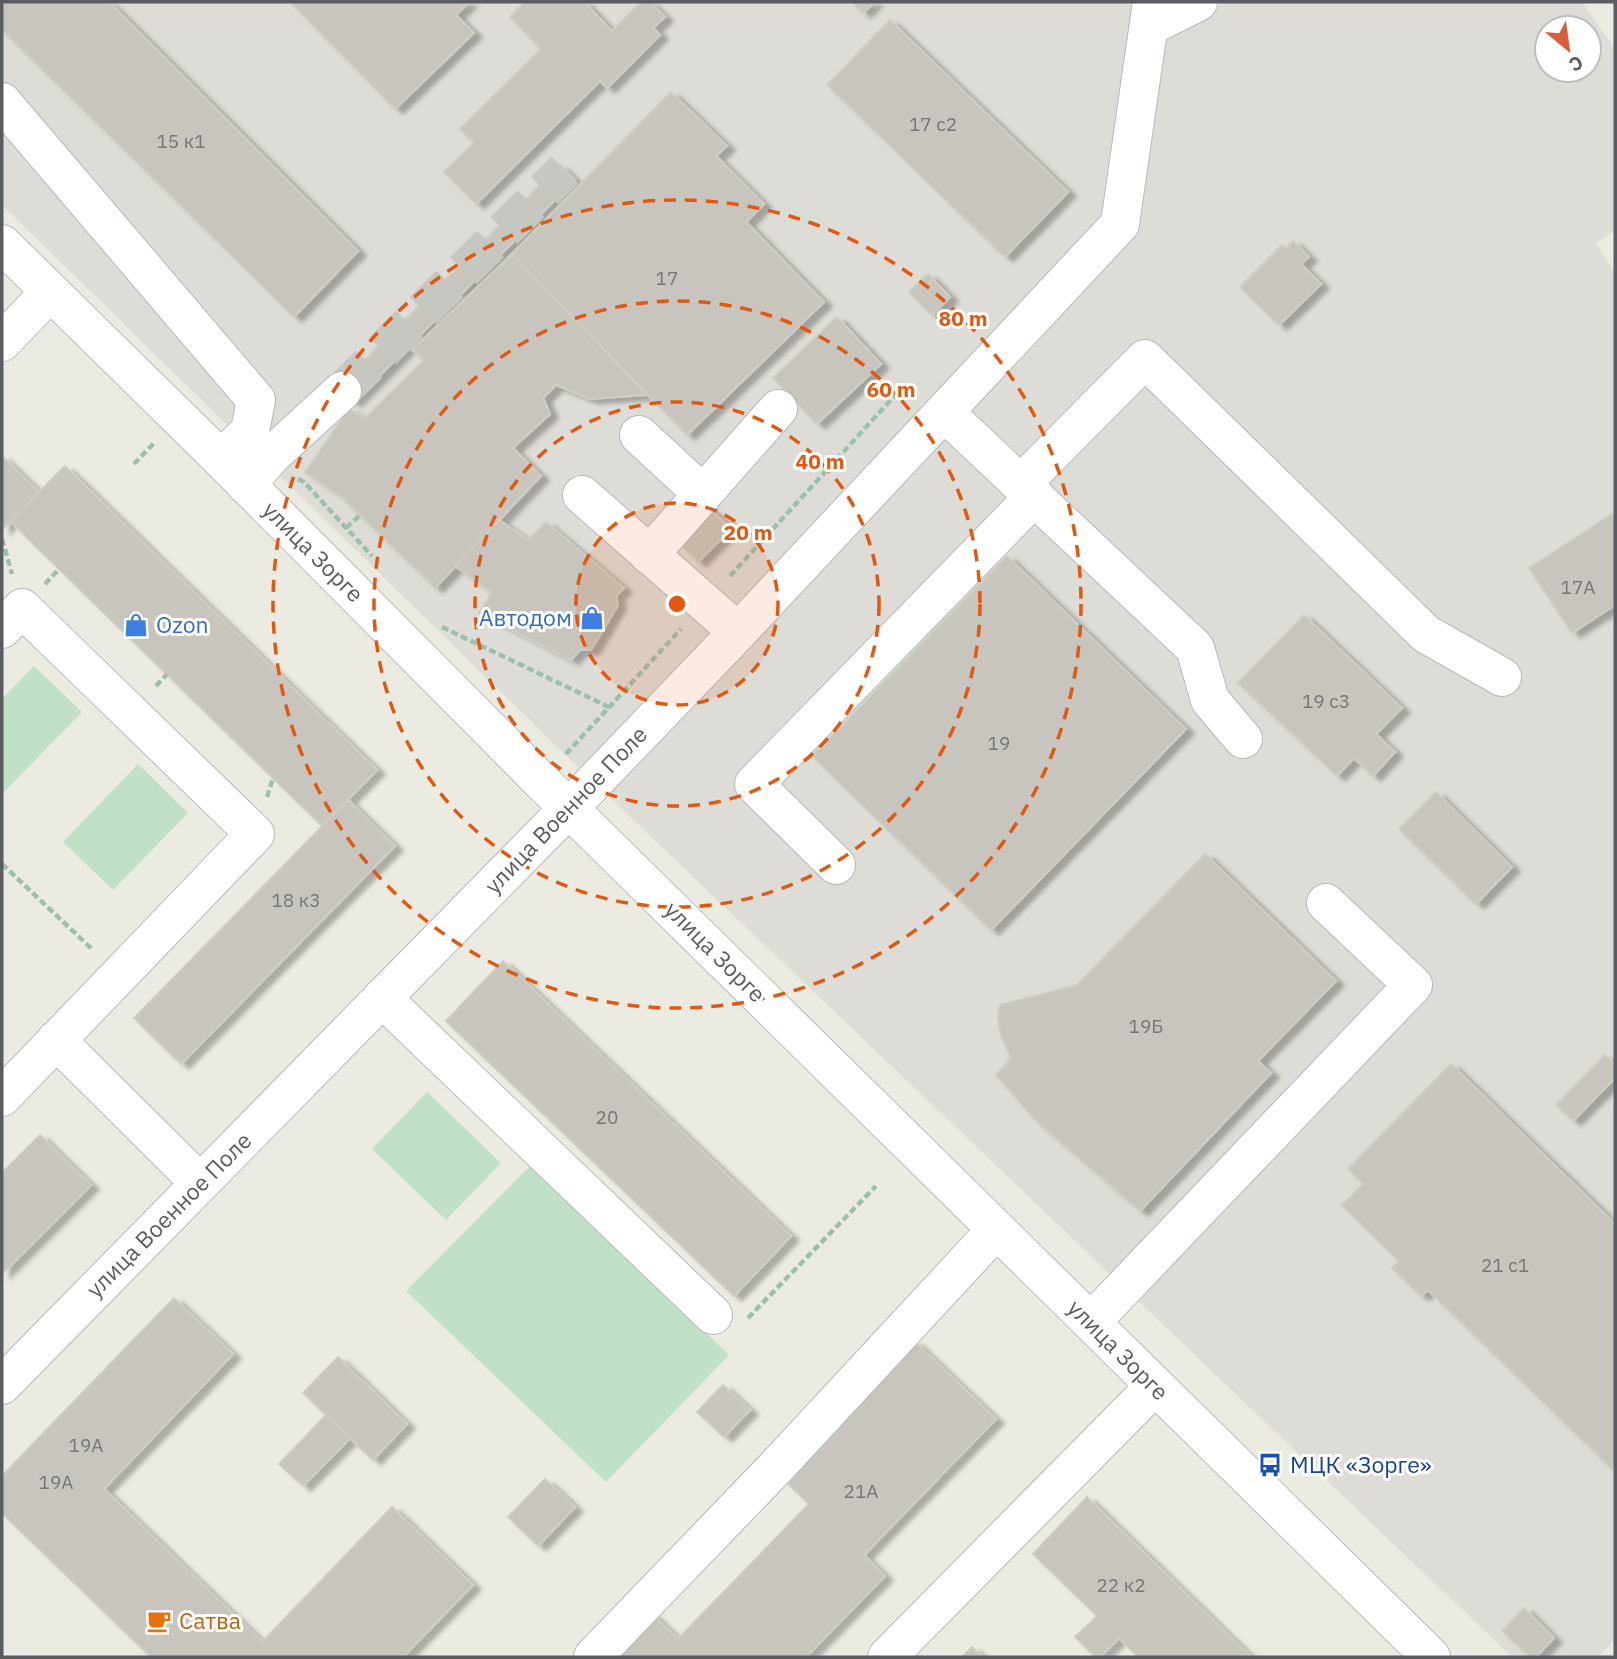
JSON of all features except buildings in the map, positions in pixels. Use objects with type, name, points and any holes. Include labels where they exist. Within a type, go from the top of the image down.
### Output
[{"type":"street","points":[[1151,14],[1198,2]]},
{"type":"street","name":"улица Военное Поле","points":[[2,1385],[569,808],[945,413],[1119,224],[1151,14]]},
{"type":"street","points":[[2,102],[256,400],[250,430],[233,472]]},
{"type":"street","name":"улица Зорге","points":[[2,244],[541,782],[1431,1657]]},
{"type":"street","points":[[2,342],[50,292]]},
{"type":"street","points":[[836,865],[754,784],[1028,490],[1145,359],[1426,634],[1502,677]]},
{"type":"street","points":[[233,472],[272,455],[342,391]]},
{"type":"street","points":[[649,555],[778,409]]},
{"type":"street","points":[[945,413],[1195,649],[1210,700],[1243,739]]},
{"type":"street","points":[[639,435],[703,494]]},
{"type":"street","points":[[582,495],[738,632]]},
{"type":"street","points":[[2,629],[22,608],[255,834],[2,1097]]},
{"type":"street","points":[[1091,1322],[1413,985],[1326,903]]},
{"type":"street","points":[[382,998],[713,1315]]},
{"type":"street","points":[[56,1040],[200,1183]]},
{"type":"street","points":[[593,1657],[778,1465],[996,1230]]},
{"type":"street","points":[[887,1657],[1154,1387]]},
{"type":"path","points":[[541,782],[899,391]]},
{"type":"path","points":[[304,482],[373,557]]},
{"type":"path","points":[[346,528],[360,515]]},
{"type":"path","points":[[437,625],[609,707]]},
{"type":"path","points":[[2,864],[119,975]]},
{"type":"path","points":[[713,1315],[733,1334],[876,1186]]},
{"type":"shaded area","points":[[2,2],[1582,2],[1590,14],[1533,14],[1533,84],[1603,84],[1603,32],[1615,49],[1615,231],[1596,243],[1615,273],[1615,1639],[1598,1657],[1512,1657],[584,773],[2,205]]},
{"type":"green space","points":[[34,666],[82,712],[2,794],[2,699]]},
{"type":"green space","points":[[138,764],[188,813],[113,890],[63,842]]},
{"type":"green space","points":[[427,1092],[501,1163],[446,1220],[372,1149]]},
{"type":"green space","points":[[532,1164],[729,1355],[606,1482],[406,1291]]},
{"type":"tunnel","points":[[342,391],[565,170]]},
{"type":"place","name":"Автодом","points":[[592,618]]},
{"type":"place","name":"Ozon","points":[[136,625]]},
{"type":"place","name":"МЦК «Зорге»","points":[[1270,1465]]},
{"type":"place","name":"Сатва","points":[[159,1621]]}]
